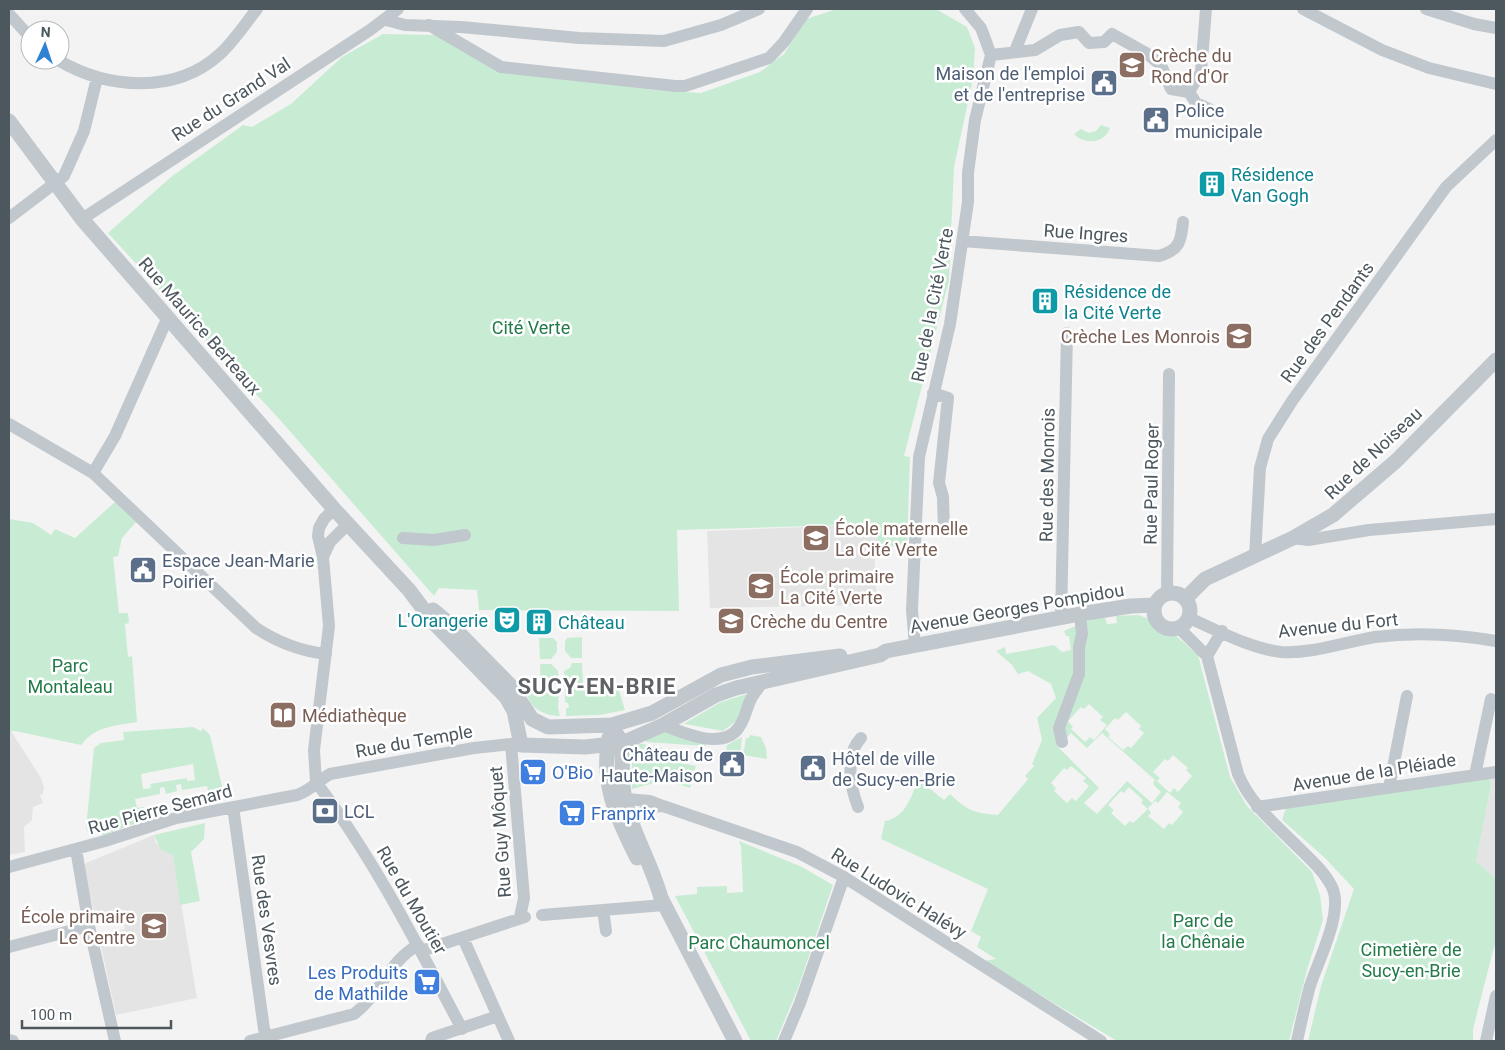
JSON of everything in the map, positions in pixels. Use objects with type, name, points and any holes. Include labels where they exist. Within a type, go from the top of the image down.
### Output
[{"type":"street","points":[[70,66],[97,78],[143,84],[174,80],[190,73],[219,54],[257,9]]},
{"type":"street","name":"Rue du Grand Val","points":[[82,219],[386,20],[398,9]]},
{"type":"street","points":[[386,20],[405,25],[579,38],[664,41],[720,25],[759,9]]},
{"type":"street","points":[[429,26],[501,67],[675,86],[691,84],[769,58],[784,42],[807,9]]},
{"type":"street","points":[[965,9],[981,28],[991,55],[1035,50],[1060,35],[1079,32],[1089,43],[1104,42],[1112,34],[1146,53],[1161,66],[1171,89],[1188,92]]},
{"type":"street","points":[[1015,51],[1032,9]]},
{"type":"street","points":[[1188,92],[1201,72],[1206,9]]},
{"type":"street","points":[[1426,9],[1474,24],[1496,28]]},
{"type":"street","points":[[1308,10],[1382,50],[1422,65],[1496,84]]},
{"type":"street","points":[[9,14],[20,26]]},
{"type":"street","name":"Rue de la Cité Verte","points":[[915,646],[912,610],[914,529],[919,457],[949,329],[968,202],[968,173],[975,120],[991,55]]},
{"type":"street","points":[[9,218],[56,184],[64,176],[76,153],[84,131],[97,78]]},
{"type":"street","points":[[1188,92],[1196,104],[1209,108]]},
{"type":"street","name":"Rue Maurice Berteaux","points":[[9,121],[82,219],[334,509],[408,590]]},
{"type":"street","name":"Rue des Pendants","points":[[1255,556],[1260,468],[1268,439],[1288,406],[1446,187],[1496,140]]},
{"type":"street","name":"Rue Ingres","points":[[962,241],[1160,256],[1170,253],[1180,243],[1183,222]]},
{"type":"street","points":[[92,473],[115,436],[168,317]]},
{"type":"street","name":"Rue des Monrois","points":[[1061,618],[1067,333]]},
{"type":"street","name":"Rue de Noiseau","points":[[1185,599],[1205,578],[1292,538],[1333,515],[1367,487],[1496,360]]},
{"type":"street","name":"Rue Paul Roger","points":[[1167,594],[1170,374]]},
{"type":"street","points":[[914,529],[944,531],[944,497],[939,476],[948,398],[934,393]]},
{"type":"street","points":[[9,424],[92,473],[256,628],[271,638],[305,651],[326,654]]},
{"type":"street","points":[[320,786],[314,750],[329,626],[323,557],[319,545],[319,528],[334,509]]},
{"type":"street","points":[[1292,538],[1308,540],[1369,530],[1496,519]]},
{"type":"street","points":[[323,557],[330,542],[348,524]]},
{"type":"street","points":[[403,538],[434,540],[465,535]]},
{"type":"street","points":[[408,590],[433,622],[507,698],[514,711],[516,745],[615,744]]},
{"type":"street","name":"Avenue Georges Pompidou","points":[[408,590],[451,625],[510,685],[532,719],[548,727],[612,725],[652,713],[721,675],[759,666],[880,649],[886,651]]},
{"type":"street","points":[[1167,594],[1177,594],[1185,599],[1190,608],[1184,623],[1167,629],[1158,622],[1154,611],[1158,600],[1167,594]]},
{"type":"street","name":"Avenue Georges Pompidou","points":[[615,744],[663,725],[716,695],[763,681],[835,666],[880,655],[886,651],[1080,614],[1131,606],[1155,605]]},
{"type":"street","points":[[1062,742],[1059,735],[1060,720],[1076,687],[1079,674],[1079,647],[1082,634],[1080,614]]},
{"type":"street","points":[[1184,623],[1207,656],[1238,774],[1245,791],[1257,807],[1321,870],[1333,889],[1334,908],[1332,924],[1310,986],[1297,1041]]},
{"type":"street","name":"Avenue du Fort","points":[[1184,623],[1222,631],[1255,647],[1281,652],[1300,651],[1378,637],[1427,634],[1496,641]]},
{"type":"street","points":[[1207,656],[1222,631]]},
{"type":"street","points":[[663,725],[680,732],[716,740],[728,736],[740,726],[751,700],[763,681]]},
{"type":"street","points":[[1389,788],[1407,696]]},
{"type":"street","points":[[1475,775],[1491,699]]},
{"type":"street","points":[[612,725],[623,786],[632,822],[656,881],[662,902]]},
{"type":"street","points":[[858,807],[853,793],[851,768],[856,743],[861,738]]},
{"type":"street","points":[[615,744],[606,754],[608,783],[616,816],[650,884],[662,902],[735,1041]]},
{"type":"street","name":"Rue du Temple","points":[[320,786],[330,774],[450,752],[516,745]]},
{"type":"street","name":"Rue Guy Môquet","points":[[463,938],[523,917],[524,898],[516,745]]},
{"type":"street","name":"Avenue de la Pléiade","points":[[1257,807],[1496,772]]},
{"type":"street","name":"Rue Pierre Semard","points":[[9,867],[76,849],[176,818],[297,795],[313,787],[320,786]]},
{"type":"street","name":"Rue du Moutier","points":[[320,786],[351,830],[392,896],[462,1029]]},
{"type":"street","name":"Rue Ludovic Halévy","points":[[626,799],[650,801],[797,852],[844,877],[1101,1041]]},
{"type":"street","points":[[632,822],[649,808],[663,806]]},
{"type":"street","name":"Rue des Vesvres","points":[[233,807],[267,1039]]},
{"type":"street","points":[[76,849],[88,926],[116,1041]]},
{"type":"street","points":[[784,1041],[800,1003],[844,877]]},
{"type":"street","points":[[542,915],[604,910],[662,902]]},
{"type":"street","points":[[604,910],[606,930]]},
{"type":"street","points":[[9,947],[88,926]]},
{"type":"street","points":[[250,1041],[267,1039],[354,1014],[365,1006],[398,959],[420,948],[463,938],[509,1041]]},
{"type":"street","points":[[1487,1041],[1496,996]]},
{"type":"street","points":[[431,1041],[432,1038],[498,1016]]},
{"type":"street","points":[[1487,1041],[1496,1034]]},
{"type":"street","points":[[9,1040],[13,1041]]},
{"type":"shaded area","points":[[878,524],[878,547],[874,547],[877,605],[710,608],[707,531]]},
{"type":"shaded area","points":[[11,731],[41,778],[44,788],[43,794],[40,795],[43,803],[33,807],[32,820],[24,827],[25,852],[9,855],[9,741]]},
{"type":"shaded area","points":[[1490,776],[1496,776],[1496,885],[1495,878],[1476,861],[1491,787]]},
{"type":"shaded area","name":"École primaire Le Centre","points":[[154,835],[156,843],[173,855],[197,998],[116,1015],[101,946],[105,933],[125,929],[122,919],[99,923],[83,869],[86,863]]},
{"type":"green space","name":"Cité Verte","points":[[837,9],[936,9],[967,27],[975,48],[973,79],[954,167],[949,280],[904,456],[910,457],[907,546],[878,547],[877,524],[677,530],[679,611],[479,610],[477,590],[439,588],[434,596],[281,421],[108,233],[171,177],[243,125],[252,127],[291,104],[342,57],[383,34],[435,35],[505,71],[663,91],[701,93],[760,72],[784,54],[806,19]]},
{"type":"green space","points":[[1101,125],[1110,128],[1099,140],[1083,140],[1074,134],[1081,129],[1089,133],[1096,131]]},
{"type":"green space","name":"Parc Montaleau","points":[[115,502],[136,522],[122,538],[118,556],[113,557],[119,613],[128,613],[129,623],[125,624],[128,657],[132,656],[137,722],[99,730],[81,745],[15,731],[11,731],[9,741],[9,519],[33,523],[51,535],[55,529],[75,538]]},
{"type":"green space","name":"Parc de la Chênaie","points":[[1138,615],[1150,619],[1161,631],[1175,635],[1198,655],[1230,777],[1247,806],[1312,872],[1320,895],[1323,920],[1307,970],[1289,1041],[1117,1041],[984,961],[996,959],[977,947],[981,937],[971,931],[988,889],[881,839],[885,821],[898,816],[903,811],[918,779],[944,800],[950,794],[972,810],[998,815],[1028,779],[1025,776],[1034,766],[1032,764],[1042,740],[1037,718],[1056,698],[1051,684],[1028,671],[1018,674],[1012,665],[996,651],[1005,647],[1006,654],[1054,645],[1062,652],[1071,650],[1069,636],[1066,636],[1064,631],[1094,618],[1105,617],[1107,624],[1117,623],[1116,616]],"holes":[[[1089,704],[1103,717],[1100,720],[1107,725],[1094,740],[1090,737],[1085,742],[1071,729],[1073,727],[1068,721],[1081,707],[1084,709]],[[1126,712],[1141,726],[1139,729],[1144,733],[1131,748],[1128,746],[1123,750],[1108,737],[1110,734],[1105,729],[1115,718],[1118,720]],[[1071,733],[1087,748],[1102,733],[1155,780],[1153,784],[1161,792],[1152,803],[1127,781],[1097,814],[1084,803],[1099,788],[1058,747]],[[1173,755],[1188,768],[1186,770],[1192,776],[1178,792],[1174,788],[1170,793],[1157,781],[1160,778],[1153,772],[1165,759],[1168,761]],[[1071,766],[1086,778],[1083,781],[1089,786],[1076,801],[1072,798],[1067,803],[1054,791],[1056,788],[1051,783],[1064,768],[1067,770]],[[1129,787],[1143,800],[1141,803],[1148,809],[1133,823],[1130,821],[1125,826],[1111,813],[1114,810],[1108,805],[1121,791],[1124,793]],[[1167,792],[1181,803],[1178,807],[1183,812],[1172,825],[1169,823],[1164,829],[1148,816],[1151,813],[1148,808],[1155,801],[1158,803]]]},
{"type":"green space","points":[[582,637],[582,658],[571,658],[565,651],[567,638]]},
{"type":"green space","points":[[539,638],[553,638],[557,642],[557,652],[551,659],[540,659]]},
{"type":"green space","points":[[572,663],[582,663],[583,684],[565,684],[564,671],[570,668]]},
{"type":"green space","points":[[540,664],[551,664],[558,671],[559,684],[541,685]]},
{"type":"green space","points":[[618,687],[625,710],[600,715],[566,716],[566,708],[569,708],[568,703],[565,702],[565,689]]},
{"type":"green space","points":[[559,689],[558,708],[560,716],[543,713],[538,710],[530,702],[527,690]]},
{"type":"green space","points":[[747,694],[736,721],[723,731],[685,724],[680,726],[721,702]]},
{"type":"green space","points":[[193,727],[201,731],[203,728],[210,735],[224,795],[219,801],[169,811],[104,835],[88,832],[86,828],[94,748],[101,743],[124,740],[123,732]],"holes":[[[193,764],[195,780],[187,781],[187,778],[150,784],[151,788],[143,789],[141,774]],[[181,784],[182,790],[207,786],[209,795],[203,796],[204,803],[145,814],[144,807],[137,808],[135,799],[160,794],[160,788],[164,787],[166,794],[177,791],[176,785]]]},
{"type":"green space","points":[[665,731],[706,744],[705,746],[646,742],[646,740]]},
{"type":"green space","points":[[750,735],[761,737],[766,748],[767,759],[743,755],[746,738],[749,738]]},
{"type":"green space","points":[[742,737],[740,755],[726,752],[727,745]]},
{"type":"green space","points":[[638,743],[662,748],[660,759],[696,766],[690,788],[665,780],[632,789],[632,749]]},
{"type":"green space","name":"Cimetière de Sucy-en-Brie","points":[[1490,776],[1491,786],[1476,861],[1495,878],[1496,944],[1473,1029],[1473,1041],[1308,1041],[1321,986],[1354,889],[1325,858],[1282,820],[1286,808]]},
{"type":"green space","points":[[205,823],[204,839],[191,852],[200,901],[180,905],[173,855],[161,850],[154,835]]},
{"type":"green space","name":"Parc Chaumoncel","points":[[739,841],[802,867],[833,885],[798,988],[776,1041],[751,1041],[675,896],[697,894],[697,887],[727,886],[727,893],[743,892],[741,847]]},
{"type":"place","name":"Crèche du Rond d'Or","points":[[1132,65]]},
{"type":"place","name":"Maison de l'emploi et de l'entreprise","points":[[1104,83]]},
{"type":"place","name":"Police municipale","points":[[1156,120]]},
{"type":"place","name":"Résidence Van Gogh","points":[[1212,184]]},
{"type":"place","name":"Résidence de la Cité Verte","points":[[1045,301]]},
{"type":"place","name":"Crèche Les Monrois","points":[[1239,336]]},
{"type":"place","name":"École maternelle La Cité Verte","points":[[816,538]]},
{"type":"place","name":"Espace Jean-Marie Poirier","points":[[143,570]]},
{"type":"place","name":"École primaire La Cité Verte","points":[[761,586]]},
{"type":"place","name":"L'Orangerie","points":[[507,620]]},
{"type":"place","name":"Crèche du Centre","points":[[731,621]]},
{"type":"place","name":"Château","points":[[539,622]]},
{"type":"place","name":"Médiathèque","points":[[283,715]]},
{"type":"place","name":"Château de Haute-Maison","points":[[732,764]]},
{"type":"place","name":"Hôtel de ville de Sucy-en-Brie","points":[[813,768]]},
{"type":"place","name":"O'Bio","points":[[533,772]]},
{"type":"place","name":"LCL","points":[[325,811]]},
{"type":"place","name":"Franprix","points":[[572,813]]},
{"type":"place","name":"École primaire Le Centre","points":[[154,926]]},
{"type":"place","name":"Les Produits de Mathilde","points":[[427,982]]},
{"type":"district","name":"SUCY-EN-BRIE","points":[[597,686]]}]
